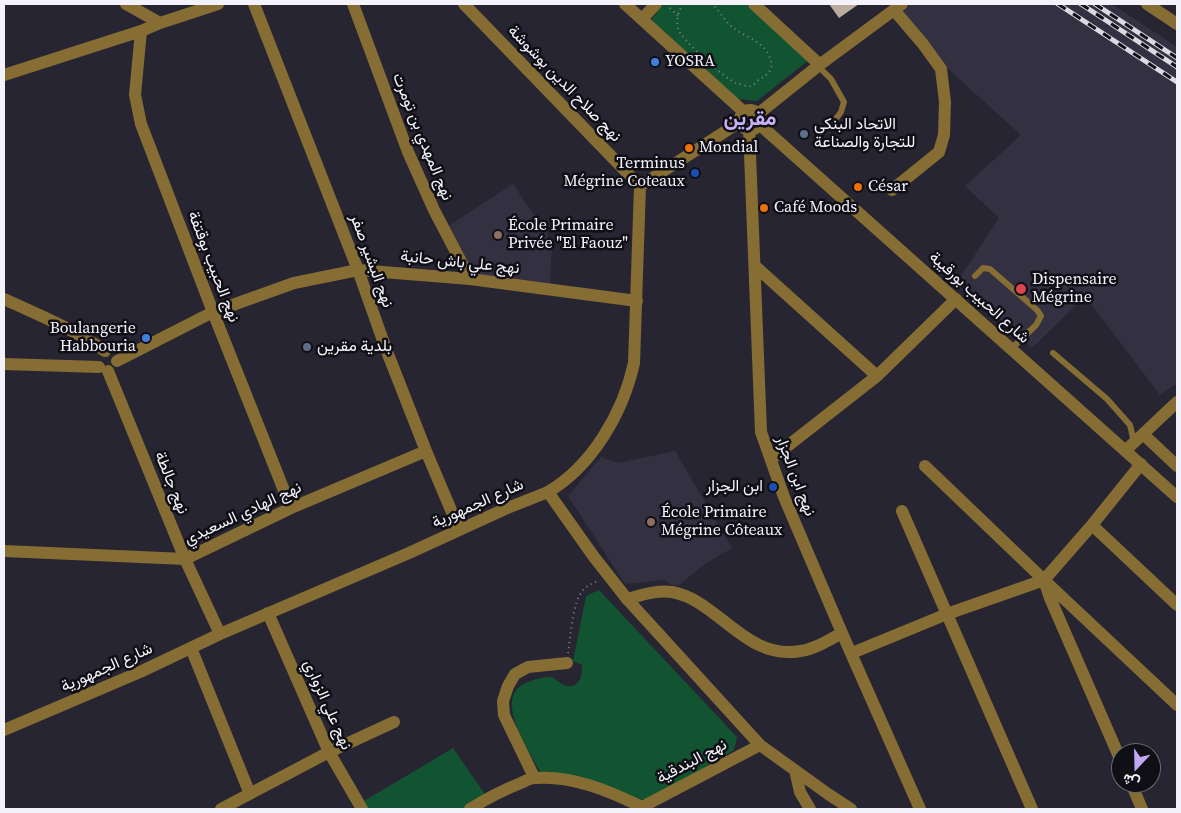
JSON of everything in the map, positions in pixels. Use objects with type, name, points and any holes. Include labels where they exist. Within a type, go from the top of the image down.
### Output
[{"type":"street","points":[[126,4],[160,23]]},
{"type":"street","points":[[4,75],[218,4]]},
{"type":"street","name":"نهج البشير صفر","points":[[254,4],[358,270],[426,452],[459,529]]},
{"type":"street","name":"نهج المهدي بن تومرت","points":[[353,4],[408,152],[434,210],[470,279]]},
{"type":"street","name":"نهج صلاح الدين بوشوشة","points":[[464,4],[640,186]]},
{"type":"street","name":"شارع الحبيب بورقيبة","points":[[625,4],[750,120],[1012,349],[1134,442],[1141,464],[1177,497]]},
{"type":"street","points":[[642,19],[656,4]]},
{"type":"street","points":[[754,4],[818,65]]},
{"type":"street","points":[[1147,4],[1177,24]]},
{"type":"street","points":[[640,186],[750,120],[818,65],[898,7],[940,69],[945,102],[944,135],[939,152],[892,190]]},
{"type":"street","name":"نهج الحبيب بوقتفة","points":[[141,31],[135,95],[141,124],[291,508]]},
{"type":"street","name":"نهج ابن الجزار","points":[[750,120],[761,432],[784,497],[920,809]]},
{"type":"street","name":"شارع الجمهورية","points":[[4,730],[140,672],[268,612],[410,553],[459,529],[548,492],[563,483],[573,474],[600,440],[622,402],[634,363],[640,186]]},
{"type":"street","points":[[755,266],[877,376]]},
{"type":"street","name":"نهج علي باش حانبة","points":[[117,361],[213,312],[294,283],[358,270],[470,279],[637,301]]},
{"type":"street","points":[[4,299],[85,337],[105,351],[113,353],[117,361],[114,367],[103,369],[4,364]]},
{"type":"street","points":[[771,459],[877,376],[956,299]]},
{"type":"street","points":[[103,369],[97,359],[105,351]]},
{"type":"street","name":"نهج جالطة","points":[[103,369],[185,559],[220,634]]},
{"type":"street","points":[[1177,402],[1134,442],[1177,466]]},
{"type":"street","name":"نهج الهادي السعيدي","points":[[4,551],[185,559],[291,508],[426,452]]},
{"type":"street","points":[[852,652],[947,614],[1044,580],[1092,525],[1141,464]]},
{"type":"street","points":[[925,466],[1177,705]]},
{"type":"street","points":[[548,492],[608,576],[760,745],[851,809]]},
{"type":"street","points":[[902,511],[1032,809]]},
{"type":"street","points":[[1092,525],[1177,605]]},
{"type":"street","points":[[1044,580],[1050,598],[1113,743]]},
{"type":"street","points":[[628,599],[650,592],[672,592],[689,598],[760,646],[783,652],[800,652],[813,648],[842,633]]},
{"type":"street","name":"نهج علي الزواري","points":[[268,612],[329,752],[362,809]]},
{"type":"street","points":[[191,648],[250,794]]},
{"type":"street","points":[[534,777],[504,716],[503,701],[508,686],[515,674],[528,668],[567,663]]},
{"type":"street","points":[[221,809],[329,752],[394,722]]},
{"type":"street","name":"نهج البندقية","points":[[642,808],[760,745]]},
{"type":"street","points":[[795,770],[800,792],[810,809]]},
{"type":"street","points":[[470,809],[496,793],[534,777],[589,784],[621,796],[642,808]]},
{"type":"street","points":[[1135,793],[1142,809]]},
{"type":"lane","points":[[818,65],[831,79],[844,102],[841,112],[829,128]]},
{"type":"lane","points":[[975,276],[982,268],[990,269],[1037,310],[1041,316],[1036,324],[1012,349]]},
{"type":"lane","points":[[1053,353],[1106,399],[1124,418],[1130,425],[1134,442]]},
{"type":"path","points":[[683,4],[678,16],[678,30],[682,38],[734,83],[751,86],[766,77],[770,70],[771,63],[768,54],[755,41],[732,27],[712,4]]},
{"type":"path","points":[[670,8],[678,16]]},
{"type":"path","points":[[567,663],[574,617],[580,594],[586,587],[608,576]]},
{"type":"shaded area","points":[[912,4],[1112,4],[1177,47],[1177,383],[1160,395],[1085,296],[1032,348],[957,282],[999,218],[965,186],[1021,135],[893,19]]},
{"type":"shaded area","name":"École Primaire Privée \"El Faouz\"","points":[[513,184],[552,242],[550,285],[476,275],[469,271],[445,228]]},
{"type":"shaded area","name":"École Primaire Mégrine Côteaux","points":[[675,451],[732,548],[702,566],[679,585],[672,585],[664,580],[625,584],[568,496],[601,457],[618,463]]},
{"type":"green space","points":[[663,4],[747,4],[810,59],[757,101],[738,99],[651,20]]},
{"type":"green space","points":[[599,590],[737,737],[734,750],[656,796],[640,800],[541,773],[522,738],[513,711],[512,699],[517,689],[528,682],[539,678],[551,677],[562,684],[573,686],[579,681],[582,674],[582,665],[573,661],[586,596]]},
{"type":"green space","points":[[453,748],[487,797],[467,809],[368,809],[364,801]]},
{"type":"building","points":[[829,4],[859,4],[839,18]]},
{"type":"railway","points":[[1058,4],[1177,82]]},
{"type":"railway","points":[[1081,4],[1177,67]]},
{"type":"railway","points":[[1095,4],[1177,58]]},
{"type":"place","name":"YOSRA","points":[[655,62]]},
{"type":"place","name":"الاتحاد البنكي للتجارة والصناعة","points":[[804,134]]},
{"type":"place","name":"Mondial","points":[[689,148]]},
{"type":"place","name":"Terminus Mégrine Coteaux","points":[[695,173]]},
{"type":"place","name":"César","points":[[858,187]]},
{"type":"place","name":"Café Moods","points":[[764,208]]},
{"type":"place","name":"École Primaire Privée \"El Faouz\"","points":[[498,235]]},
{"type":"place","name":"Dispensaire Mégrine","points":[[1021,289]]},
{"type":"place","name":"Boulangerie Habbouria","points":[[146,338]]},
{"type":"place","name":"بلدية مقرين","points":[[307,347]]},
{"type":"place","name":"ابن الجزار","points":[[773,487]]},
{"type":"place","name":"École Primaire Mégrine Côteaux","points":[[651,522]]},
{"type":"district","name":"مقرين","points":[[750,120]]}]
